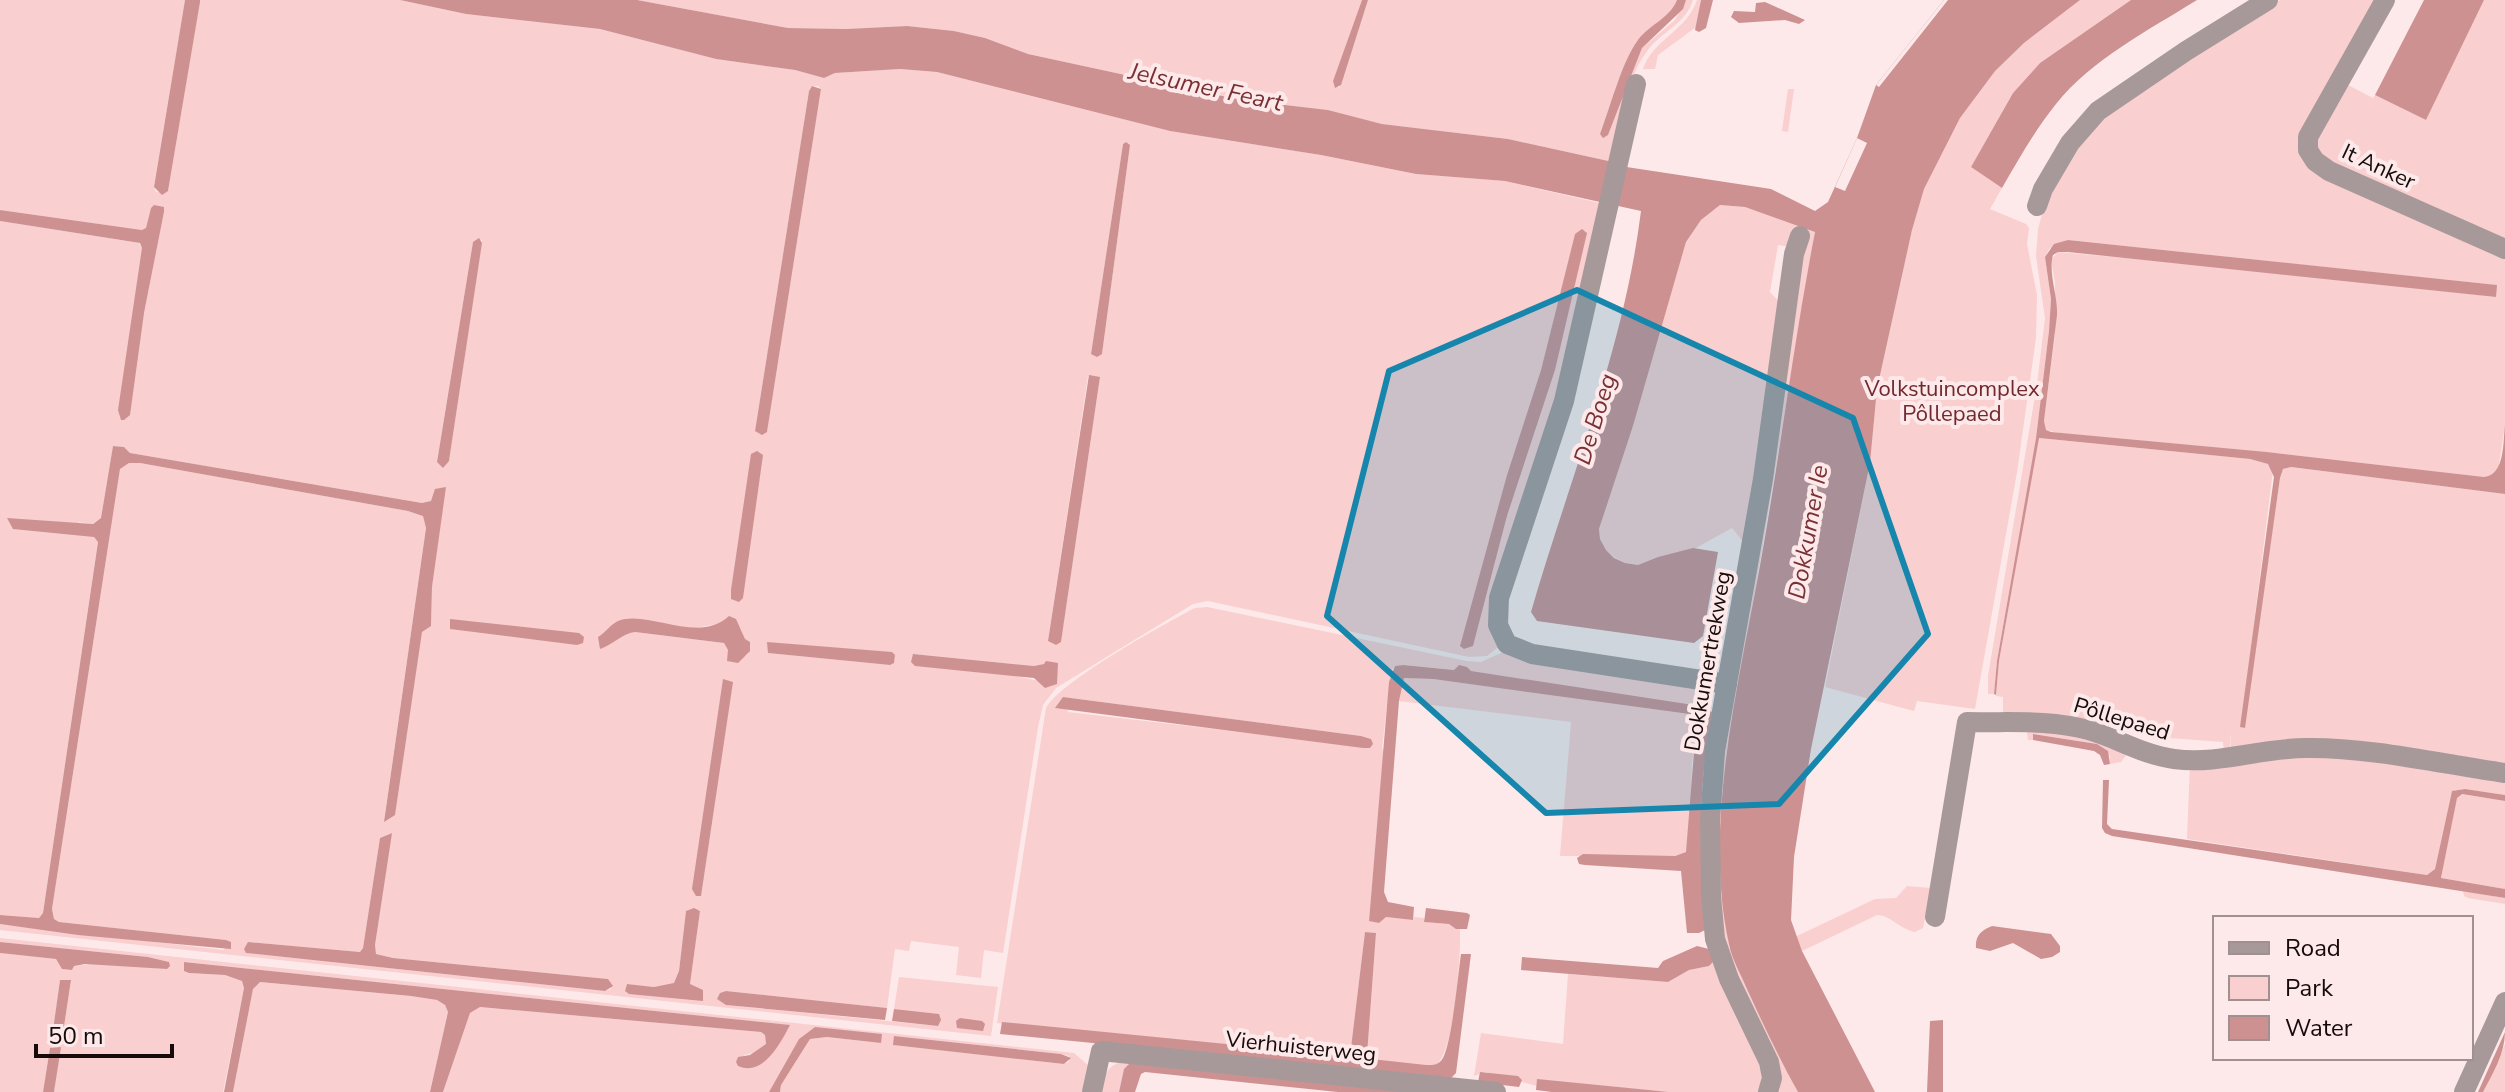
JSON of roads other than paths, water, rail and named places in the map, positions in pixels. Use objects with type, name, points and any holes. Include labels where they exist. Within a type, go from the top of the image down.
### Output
[{"type":"street","points":[[2037,206],[2043,189],[2070,143],[2098,111],[2268,0]]},
{"type":"street","name":"It Anker","points":[[2385,0],[2342,81],[2314,125],[2308,137],[2308,150],[2315,161],[2329,171],[2505,249]]},
{"type":"street","points":[[1636,84],[1564,401],[1499,598],[1498,625],[1507,644],[1518,650],[1727,684]]},
{"type":"street","name":"Dokkumertrekweg","points":[[1770,1089],[1769,1062],[1729,979],[1713,928],[1711,784],[1763,479],[1794,254],[1800,236]]},
{"type":"street","name":"Pôllepaed","points":[[1935,917],[1967,722],[2067,725],[2112,738],[2140,751],[2173,759],[2221,760],[2266,751],[2310,748],[2505,773]]},
{"type":"street","points":[[2464,1092],[2505,1002]]},
{"type":"street","name":"Vierhuisterweg","points":[[1092,1092],[1101,1051],[1496,1092]]},
{"type":"water","points":[[185,0],[200,2],[168,191],[162,195],[154,187]]},
{"type":"water","points":[[400,0],[637,0],[788,28],[907,26],[954,31],[985,38],[1028,54],[1241,100],[1328,110],[1382,124],[1508,139],[1620,166],[1771,189],[1815,211],[1828,202],[1857,138],[1876,85],[1944,0],[2080,0],[2024,43],[1995,71],[1960,118],[1924,189],[1877,389],[1870,463],[1811,749],[1794,857],[1791,920],[1802,951],[1875,1092],[1798,1092],[1732,956],[1722,896],[1722,795],[1728,743],[1815,232],[1745,207],[1720,205],[1701,220],[1686,242],[1633,426],[1599,529],[1606,550],[1625,563],[1638,565],[1693,548],[1718,552],[1703,636],[1694,643],[1537,621],[1531,612],[1609,364],[1633,262],[1641,211],[1505,181],[1416,174],[1170,131],[937,72],[900,69],[835,73],[824,78],[795,70],[716,59],[600,29],[466,14]]},
{"type":"water","points":[[1362,0],[1368,0],[1341,85],[1335,88],[1333,81]]},
{"type":"water","points":[[1677,0],[1686,0],[1683,9],[1642,48],[1608,135],[1603,138],[1600,134],[1632,49],[1643,34],[1674,7]]},
{"type":"water","points":[[1701,0],[1713,0],[1706,28],[1699,32],[1695,30]]},
{"type":"water","points":[[2131,0],[2197,0],[2122,46],[2070,88],[2041,124],[2002,188],[1971,167],[2013,93],[2040,63]]},
{"type":"water","points":[[2424,0],[2484,0],[2426,120],[2375,95]]},
{"type":"water","points":[[1765,2],[1805,20],[1799,24],[1785,20],[1739,23],[1731,17],[1734,11],[1755,12],[1756,3]]},
{"type":"water","points":[[812,86],[821,89],[767,432],[762,435],[755,431]]},
{"type":"water","points":[[1126,142],[1130,145],[1102,354],[1097,357],[1091,354],[1123,144]]},
{"type":"water","points":[[154,205],[164,207],[164,212],[144,313],[130,415],[121,420],[118,410],[142,248],[140,243],[0,221],[0,210],[142,230],[146,228]]},
{"type":"water","points":[[1582,229],[1587,233],[1555,370],[1507,516],[1473,646],[1464,649],[1460,646],[1507,475],[1541,370],[1575,234]]},
{"type":"water","points":[[479,238],[482,243],[449,461],[443,468],[437,462],[473,242]]},
{"type":"water","points":[[2068,240],[2497,285],[2496,297],[2068,252],[2053,255],[2057,315],[2044,421],[2046,430],[2051,432],[2267,452],[2484,477],[2491,475],[2499,464],[2505,425],[2505,494],[2291,467],[2283,469],[2245,728],[2240,727],[2274,477],[2268,464],[2250,459],[2039,438],[1994,694],[1997,661],[2036,438],[2049,331],[2051,299],[2045,257],[2054,244]]},
{"type":"water","points":[[1089,375],[1100,377],[1061,642],[1056,645],[1048,641]]},
{"type":"water","points":[[113,446],[124,447],[130,453],[422,503],[431,501],[435,489],[446,487],[432,587],[431,626],[422,632],[395,815],[384,822],[426,528],[423,516],[140,463],[129,463],[120,469],[52,909],[54,919],[226,940],[231,942],[231,949],[78,935],[0,924],[0,915],[39,918],[43,913],[98,542],[94,537],[13,529],[7,518],[93,524],[101,518]]},
{"type":"water","points":[[757,451],[763,455],[743,598],[739,602],[731,599],[731,590],[751,454]]},
{"type":"water","points":[[729,616],[736,619],[745,639],[750,642],[750,651],[738,663],[727,661],[728,650],[724,643],[635,632],[600,649],[598,637],[618,621],[644,619],[703,627],[717,624]]},
{"type":"water","points":[[450,619],[579,633],[584,637],[583,643],[577,645],[450,629]]},
{"type":"water","points":[[767,642],[892,652],[895,655],[894,663],[768,653]]},
{"type":"water","points":[[913,654],[1034,666],[1046,661],[1058,663],[1057,684],[1045,688],[1034,678],[915,666],[911,662]]},
{"type":"water","points":[[1459,665],[1471,671],[1700,706],[1712,712],[1704,766],[1701,821],[1705,930],[1687,933],[1681,871],[1585,865],[1579,864],[1577,858],[1583,854],[1675,856],[1686,852],[1697,715],[1433,679],[1404,678],[1399,701],[1384,892],[1388,902],[1414,907],[1413,920],[1386,917],[1379,923],[1369,921],[1389,682],[1395,666],[1454,670]]},
{"type":"water","points":[[723,679],[733,682],[701,896],[696,896],[692,889]]},
{"type":"water","points":[[1063,697],[1361,736],[1371,739],[1373,744],[1370,748],[1363,748],[1055,708]]},
{"type":"water","points":[[2033,734],[2097,744],[2108,751],[2110,764],[2104,765],[2100,755],[2094,751],[2033,740]]},
{"type":"water","points":[[2103,780],[2109,780],[2107,824],[2112,829],[2427,875],[2435,869],[2452,791],[2465,789],[2505,795],[2505,801],[2462,794],[2457,798],[2441,878],[2505,889],[2505,898],[2112,836],[2102,828]]},
{"type":"water","points":[[392,833],[376,954],[608,979],[613,986],[605,991],[246,953],[244,949],[248,942],[360,952],[380,838]]},
{"type":"water","points":[[694,908],[700,911],[690,984],[703,990],[703,1001],[629,994],[625,991],[627,984],[654,987],[674,983],[679,971],[686,911]]},
{"type":"water","points":[[1426,908],[1467,913],[1470,915],[1467,929],[1424,922]]},
{"type":"water","points":[[1992,926],[2051,934],[2060,946],[2060,952],[2041,959],[2013,943],[1990,951],[1976,948],[1980,934]]},
{"type":"water","points":[[1365,932],[1376,933],[1367,1055],[1371,1059],[1426,1065],[1441,1060],[1452,1023],[1461,954],[1471,954],[1456,1073],[1451,1078],[1000,1034],[1002,1022],[1350,1056]]},
{"type":"water","points":[[0,942],[148,957],[169,962],[170,966],[167,969],[85,964],[74,966],[72,970],[62,969],[56,959],[0,953]]},
{"type":"water","points":[[1697,946],[1709,949],[1713,962],[1709,966],[1689,970],[1668,982],[1521,970],[1522,957],[1658,968],[1663,961]]},
{"type":"water","points":[[184,962],[790,1025],[770,1057],[755,1067],[747,1068],[738,1066],[736,1062],[738,1057],[750,1055],[766,1044],[765,1035],[761,1032],[480,1007],[470,1013],[443,1092],[430,1092],[448,1012],[445,1005],[437,1000],[411,996],[260,982],[253,989],[233,1092],[224,1092],[244,988],[242,981],[225,975],[189,973],[184,971]]},
{"type":"water","points":[[60,980],[71,980],[63,1033],[53,1030]]},
{"type":"water","points":[[726,991],[887,1008],[885,1020],[726,1005],[717,999],[720,993]]},
{"type":"water","points":[[894,1009],[939,1014],[941,1020],[938,1026],[892,1021]]},
{"type":"water","points":[[960,1018],[982,1021],[985,1024],[983,1031],[957,1028],[956,1021]]},
{"type":"water","points":[[1943,1020],[1943,1092],[1927,1092],[1930,1021]]},
{"type":"water","points":[[815,1027],[882,1034],[881,1043],[827,1037],[810,1039],[781,1085],[780,1092],[769,1092],[799,1039]]},
{"type":"water","points":[[2505,1032],[2498,1063],[2483,1092],[2478,1092]]},
{"type":"water","points":[[894,1036],[1061,1054],[1071,1058],[1064,1064],[893,1045]]},
{"type":"water","points":[[61,1047],[54,1092],[43,1092],[50,1048]]},
{"type":"water","points":[[1133,1060],[1439,1092],[1338,1092],[1145,1072],[1141,1074],[1135,1092],[1119,1092],[1124,1069]]},
{"type":"water","points":[[1480,1072],[1518,1076],[1522,1080],[1519,1087],[1478,1082]]},
{"type":"water","points":[[1537,1079],[1669,1092],[1552,1092],[1536,1090]]},
{"type":"water label","name":"Jelsumer Feart","points":[[1206,87]]},
{"type":"water label","name":"De Boeg","points":[[1595,419]]},
{"type":"water label","name":"Dokkumer Ie","points":[[1808,532]]},
{"type":"park label","name":"Volkstuincomplex Pôllepaed","points":[[1952,400]]}]
